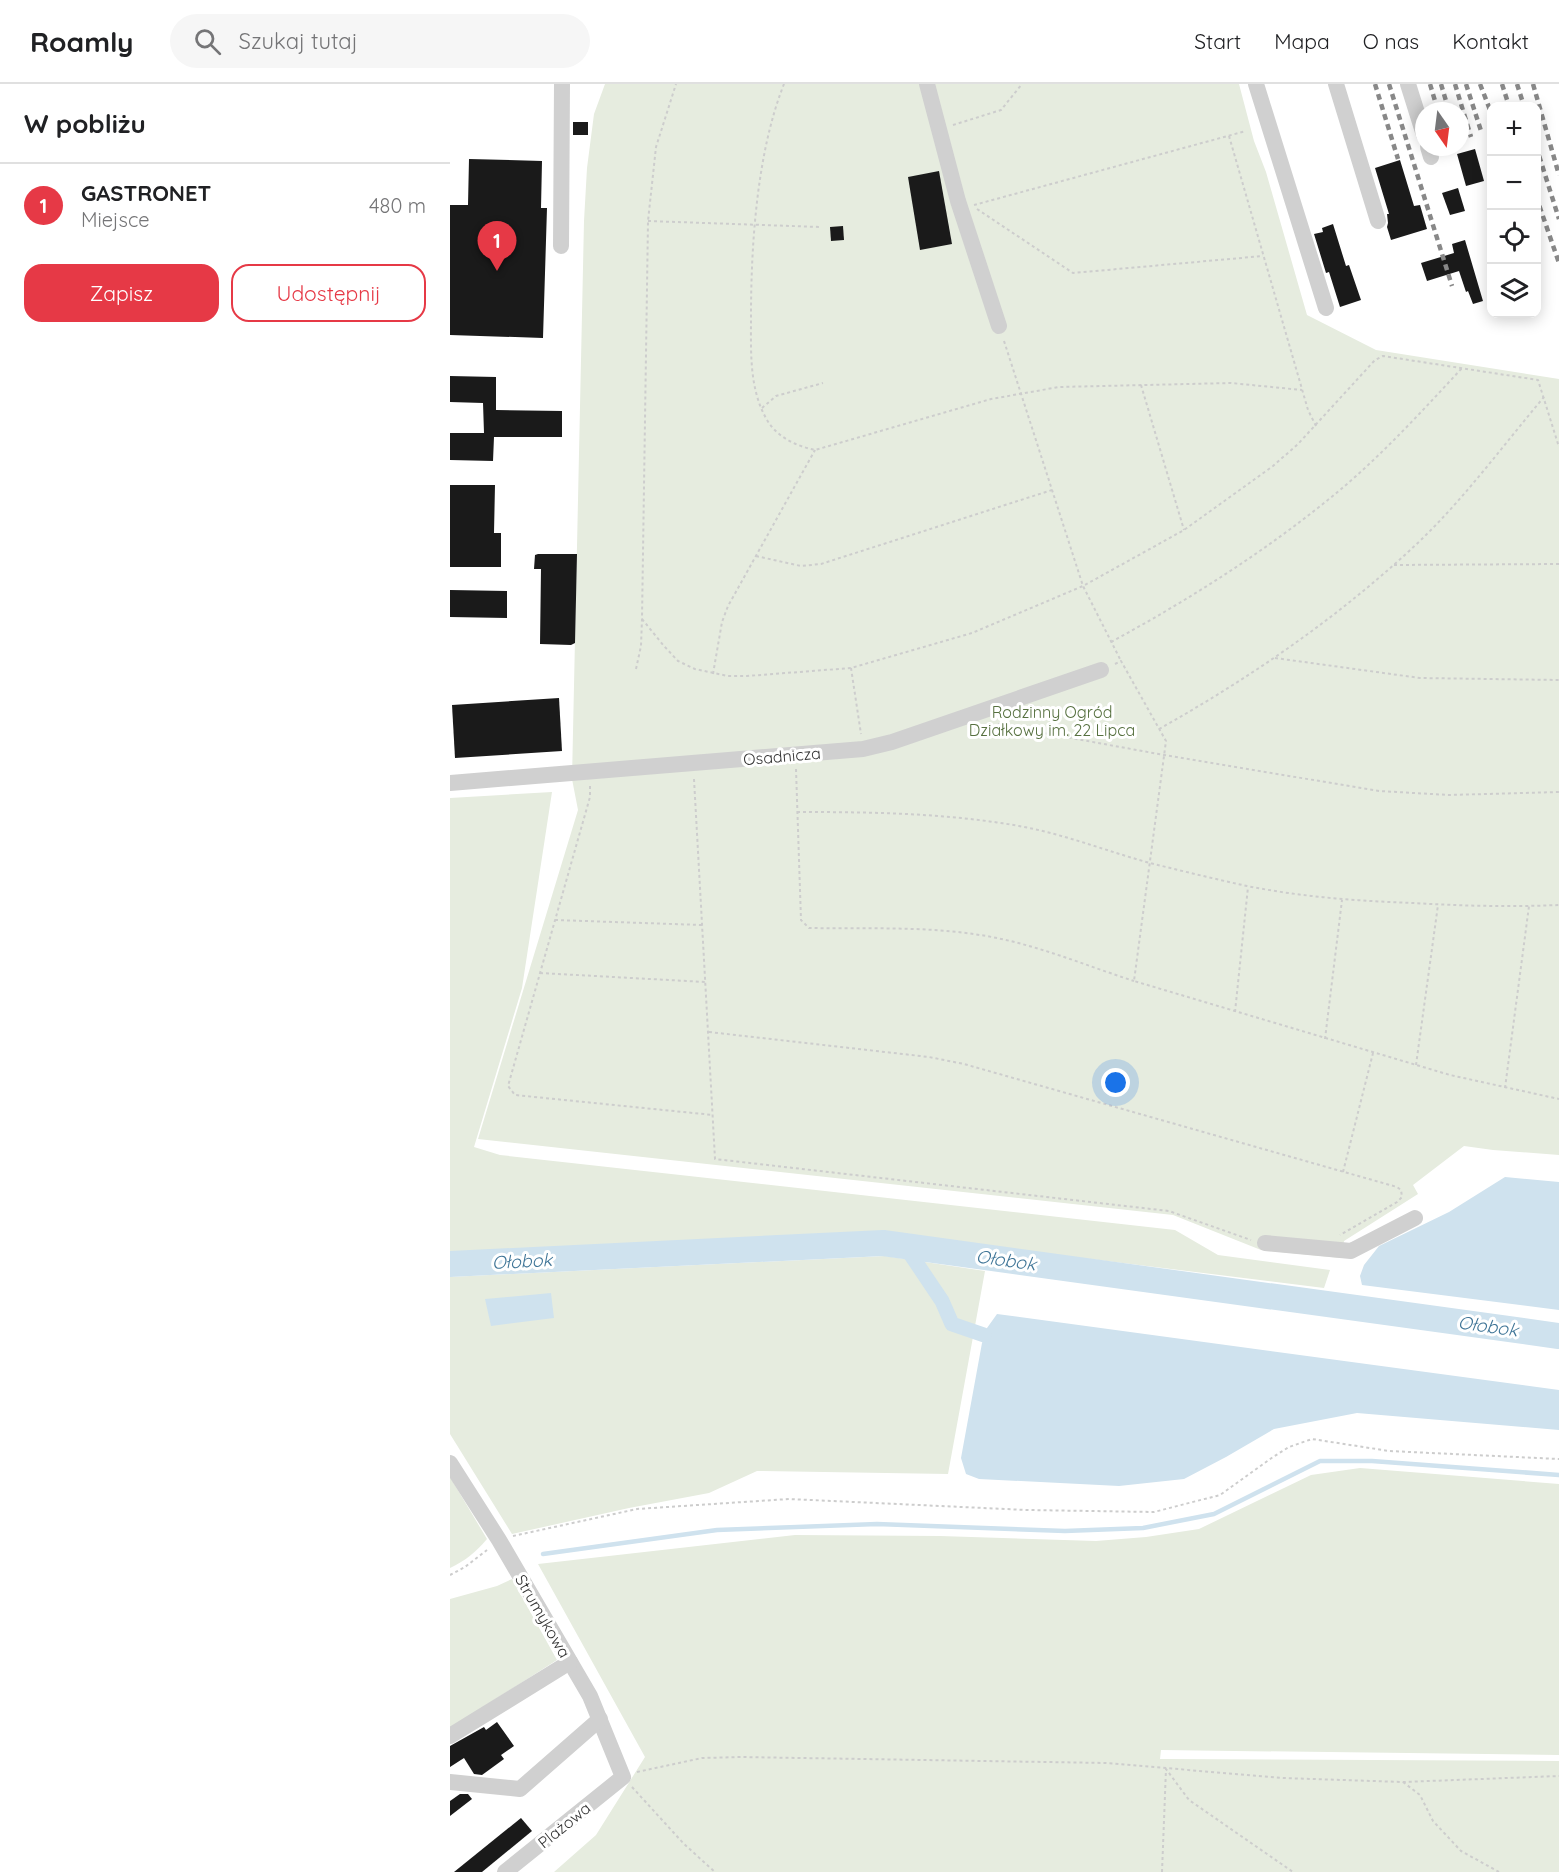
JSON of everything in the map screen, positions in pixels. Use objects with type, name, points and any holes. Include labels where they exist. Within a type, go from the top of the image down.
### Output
[{"type":"street","points":[[561,246],[562,84]]},
{"type":"street","points":[[927,84],[958,201],[999,326]]},
{"type":"street","points":[[1256,84],[1326,308]]},
{"type":"street","points":[[1336,84],[1378,221]]},
{"type":"street","points":[[1408,84],[1415,106]]},
{"type":"street","name":"Osadnicza","points":[[450,783],[863,749],[892,742],[1101,670]]},
{"type":"street","points":[[1265,1243],[1351,1251],[1415,1218]]},
{"type":"street","name":"Strumykowa","points":[[450,1463],[499,1540],[590,1696],[623,1777]]},
{"type":"street","points":[[450,1736],[570,1662]]},
{"type":"street","points":[[450,1782],[520,1789],[600,1719]]},
{"type":"street","name":"Plażowa","points":[[505,1872],[623,1777]]},
{"type":"path","points":[[636,669],[641,646],[642,619],[648,221],[656,147],[676,84]]},
{"type":"path","points":[[784,84],[775,108],[766,147],[755,225],[751,268],[751,349],[756,394],[773,429],[785,438],[802,447],[815,450],[991,399],[1059,387],[1231,383],[1302,390]]},
{"type":"path","points":[[939,129],[1001,110],[1022,84]]},
{"type":"path","points":[[1246,131],[971,206],[1073,273],[1263,256]]},
{"type":"path","points":[[1228,136],[1308,410],[1316,426]]},
{"type":"path","points":[[648,221],[820,226]]},
{"type":"path","points":[[999,326],[1083,586],[1121,662],[1166,741],[1134,981]]},
{"type":"path","points":[[642,619],[678,661],[713,674],[747,676],[851,668],[972,633],[1083,586],[1184,530],[1273,466],[1316,426],[1375,360],[1383,356],[1538,380],[1559,447]]},
{"type":"path","points":[[1111,642],[1174,608],[1259,553],[1341,489],[1401,433],[1463,368]]},
{"type":"path","points":[[762,408],[776,396],[823,383]]},
{"type":"path","points":[[1141,384],[1184,530]]},
{"type":"path","points":[[1159,729],[1219,695],[1346,606],[1409,551],[1449,510],[1544,397]]},
{"type":"path","points":[[713,674],[722,622],[728,606],[815,450]]},
{"type":"path","points":[[756,556],[801,566],[821,564],[1052,489]]},
{"type":"path","points":[[1393,565],[1559,564]]},
{"type":"path","points":[[1274,658],[1419,678],[1559,680]]},
{"type":"path","points":[[1101,670],[1121,662]]},
{"type":"path","points":[[851,668],[863,749]]},
{"type":"path","points":[[987,710],[1000,725],[1379,791],[1449,795],[1559,792]]},
{"type":"path","points":[[795,755],[801,920],[809,928],[942,930],[1013,941],[1134,981],[1373,1053],[1450,1075],[1559,1098]]},
{"type":"path","points":[[693,764],[715,1159],[1169,1211],[1265,1243]]},
{"type":"path","points":[[590,772],[590,797],[508,1086],[516,1095],[713,1115]]},
{"type":"path","points":[[797,812],[880,812],[940,816],[1018,826],[1068,837],[1149,862],[1248,886],[1342,900],[1559,905]]},
{"type":"path","points":[[1234,1012],[1248,886]]},
{"type":"path","points":[[1325,1039],[1342,900]]},
{"type":"path","points":[[1416,1065],[1438,904]]},
{"type":"path","points":[[1505,1088],[1529,906]]},
{"type":"path","points":[[555,920],[702,925]]},
{"type":"path","points":[[540,973],[706,982]]},
{"type":"path","points":[[709,1032],[929,1056],[964,1064],[1401,1190],[1402,1197],[1397,1202],[1335,1238],[1333,1250]]},
{"type":"path","points":[[1343,1172],[1373,1053]]},
{"type":"path","points":[[450,1575],[465,1567],[499,1540],[637,1509],[778,1499],[1027,1510],[1154,1512],[1220,1495],[1289,1447],[1312,1439],[1389,1451],[1559,1459]]},
{"type":"path","points":[[715,1872],[684,1844],[623,1777],[702,1758],[741,1757],[1106,1763],[1283,1778],[1403,1782],[1559,1776]]},
{"type":"path","points":[[1162,1872],[1166,1769]]},
{"type":"path","points":[[1166,1769],[1189,1800],[1293,1872]]},
{"type":"path","points":[[1403,1782],[1420,1795],[1433,1821],[1461,1851],[1499,1872]]},
{"type":"green space","name":"Rodzinny Ogród Działkowy im. 22 Lipca","points":[[605,84],[1239,84],[1307,315],[1376,350],[1559,379],[1559,1155],[1464,1146],[1413,1185],[1418,1194],[1344,1241],[1341,1258],[1261,1250],[1173,1215],[478,1139],[578,810],[572,779],[584,221],[587,168],[594,114]]},
{"type":"green space","points":[[552,792],[522,988],[474,1147],[500,1155],[1175,1230],[1218,1255],[1330,1270],[1324,1288],[873,1232],[450,1252],[450,798]]},
{"type":"green space","points":[[885,1256],[985,1271],[948,1474],[757,1471],[709,1493],[512,1534],[450,1434],[450,1277]]},
{"type":"green space","points":[[1360,1468],[1559,1484],[1559,1755],[1161,1750],[1160,1759],[1559,1761],[1559,1872],[554,1872],[596,1835],[645,1757],[538,1564],[795,1535],[940,1536],[1096,1541],[1146,1537],[1199,1529],[1311,1475]]},
{"type":"green space","points":[[450,1477],[487,1539],[470,1556],[450,1568]]},
{"type":"green space","points":[[512,1579],[557,1660],[450,1728],[450,1599],[497,1586]]},
{"type":"water","points":[[1505,1177],[1559,1182],[1559,1310],[1362,1285],[1360,1276],[1364,1265],[1379,1246],[1449,1212]]},
{"type":"water","points":[[551,1293],[554,1318],[491,1326],[485,1299]]},
{"type":"water","points":[[997,1314],[1559,1390],[1559,1430],[1357,1413],[1274,1429],[1184,1479],[1119,1486],[979,1479],[966,1474],[961,1458],[982,1343],[987,1328]]},
{"type":"building","points":[[573,122],[588,122],[588,135],[573,135]]},
{"type":"building","points":[[1475,149],[1484,181],[1466,186],[1458,156],[1469,156],[1469,151]]},
{"type":"building","points":[[469,159],[542,161],[541,208],[547,208],[543,338],[450,335],[450,205],[468,205]]},
{"type":"building","points":[[1400,160],[1414,206],[1420,205],[1427,229],[1391,240],[1387,227],[1387,214],[1389,214],[1375,168]]},
{"type":"building","points":[[939,171],[952,244],[920,250],[908,177]]},
{"type":"building","points":[[1458,188],[1465,211],[1450,215],[1442,193]]},
{"type":"building","points":[[1333,224],[1346,266],[1349,265],[1361,300],[1340,307],[1314,234],[1323,232],[1322,228]]},
{"type":"building","points":[[843,226],[844,240],[831,241],[830,227]]},
{"type":"building","points":[[1465,240],[1483,301],[1473,304],[1459,271],[1427,281],[1421,263],[1454,253],[1452,244]]},
{"type":"building","points":[[450,376],[496,377],[496,410],[562,411],[562,437],[494,437],[493,461],[450,460],[450,433],[484,433],[483,403],[450,402]]},
{"type":"building","points":[[450,485],[495,485],[494,533],[501,533],[501,567],[450,567]]},
{"type":"building","points":[[577,554],[575,643],[571,645],[540,644],[541,569],[534,569],[535,555]]},
{"type":"building","points":[[450,590],[507,591],[507,618],[450,617]]},
{"type":"building","points":[[559,698],[562,751],[455,758],[452,705]]},
{"type":"building","points":[[497,1722],[514,1746],[501,1755],[504,1759],[482,1775],[474,1774],[464,1758],[450,1767],[450,1746],[484,1727],[486,1730]]},
{"type":"building","points":[[460,1794],[468,1794],[472,1799],[450,1816],[450,1801]]},
{"type":"building","points":[[521,1818],[532,1831],[482,1872],[454,1872]]},
{"type":"waterway","name":"Ołobok","points":[[450,1264],[883,1243],[1559,1336]]},
{"type":"waterway","points":[[905,1246],[942,1301],[952,1324],[984,1335]]},
{"type":"waterway","points":[[543,1554],[717,1530],[877,1524],[1065,1531],[1143,1528],[1214,1514],[1320,1461],[1372,1461],[1559,1475]]},
{"type":"railway","points":[[1375,84],[1398,159]]},
{"type":"railway","points":[[1389,84],[1452,286]]},
{"type":"railway","points":[[1430,84],[1435,102]]},
{"type":"railway","points":[[1441,84],[1446,102]]},
{"type":"railway","points":[[1455,84],[1471,137]]},
{"type":"railway","points":[[1466,84],[1482,134]]},
{"type":"railway","points":[[1480,84],[1487,102]]},
{"type":"railway","points":[[1502,84],[1508,102]]},
{"type":"railway","points":[[1517,84],[1523,102]]},
{"type":"railway","points":[[1533,84],[1559,175]]},
{"type":"railway","points":[[1539,156],[1559,219]]},
{"type":"railway","points":[[1541,210],[1559,263]]},
{"type":"place","name":"GASTRONET","points":[[497,271]]}]
